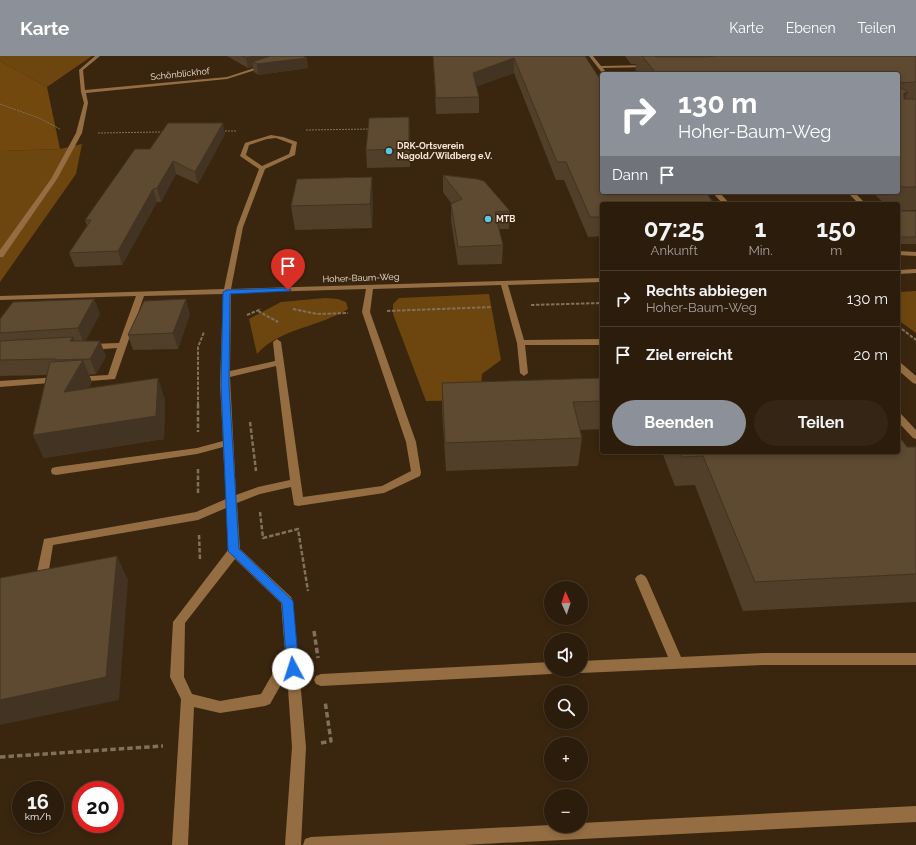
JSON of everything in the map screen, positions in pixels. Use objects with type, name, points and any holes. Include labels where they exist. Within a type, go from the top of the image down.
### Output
[{"type":"street","points":[[0,255],[54,180],[79,134],[86,103],[82,92],[81,70],[98,56]]},
{"type":"street","points":[[591,56],[604,72]]},
{"type":"street","name":"Schönblickhof","points":[[82,92],[227,78],[270,65]]},
{"type":"street","points":[[600,67],[652,66]]},
{"type":"street","points":[[180,845],[188,699],[177,676],[179,622],[234,551],[225,375],[227,292],[240,227],[262,168],[292,155],[295,144],[279,137],[266,137],[247,144],[243,156],[262,168]]},
{"type":"street","points":[[718,194],[725,202]]},
{"type":"street","points":[[852,194],[860,202]]},
{"type":"street","points":[[900,253],[916,254]]},
{"type":"street","points":[[900,272],[916,271]]},
{"type":"street","name":"Hoher-Baum-Weg","points":[[0,298],[600,280]]},
{"type":"street","points":[[504,283],[521,343],[524,373]]},
{"type":"street","points":[[276,342],[298,502],[384,488],[416,473],[411,442],[366,312],[370,288]]},
{"type":"street","points":[[0,384],[112,377],[141,294]]},
{"type":"street","points":[[521,343],[600,342]]},
{"type":"street","points":[[84,348],[122,345]]},
{"type":"street","points":[[225,375],[279,363]]},
{"type":"street","points":[[900,366],[912,374],[916,381]]},
{"type":"street","points":[[900,376],[912,374]]},
{"type":"street","points":[[900,418],[916,436]]},
{"type":"street","points":[[56,471],[197,451],[228,442]]},
{"type":"street","points":[[40,586],[48,542],[198,516],[258,491],[295,482]]},
{"type":"street","points":[[234,551],[287,601],[299,747],[293,845]]},
{"type":"street","points":[[641,579],[677,663]]},
{"type":"street","points":[[188,699],[220,707],[265,700],[292,653]]},
{"type":"street","points":[[588,667],[763,659],[916,659]]},
{"type":"street","points":[[321,680],[544,668]]},
{"type":"street","points":[[311,845],[428,842],[916,814]]},
{"type":"path","points":[[0,104],[39,118],[67,132],[79,134],[165,132]]},
{"type":"path","points":[[307,130],[370,129]]},
{"type":"path","points":[[220,131],[244,131]]},
{"type":"path","points":[[292,308],[317,314],[600,303]]},
{"type":"path","points":[[203,591],[198,516],[198,347],[200,340],[207,329],[263,308]]},
{"type":"path","points":[[900,328],[916,340]]},
{"type":"path","points":[[250,416],[263,538],[298,529],[308,597]]},
{"type":"path","points":[[299,747],[331,741],[313,627]]},
{"type":"path","points":[[0,757],[186,744]]},
{"type":"shaded area","points":[[0,56],[92,56],[47,87],[0,61]]},
{"type":"shaded area","points":[[0,61],[47,87],[60,149],[0,151]]},
{"type":"shaded area","points":[[82,144],[76,174],[0,282],[0,151],[60,149]]},
{"type":"shaded area","points":[[916,291],[916,333],[900,321],[900,292]]},
{"type":"shaded area","points":[[489,294],[501,360],[482,374],[480,400],[426,401],[393,314],[393,304],[399,298]]},
{"type":"shaded area","points":[[325,298],[338,299],[346,302],[348,309],[325,320],[289,333],[266,345],[257,354],[249,319],[281,302]]},
{"type":"building","points":[[242,56],[254,56],[246,58]]},
{"type":"building","points":[[270,56],[303,56],[307,58],[257,64],[252,62]]},
{"type":"building","points":[[433,56],[585,56],[600,79],[600,194],[707,194],[713,202],[600,202],[600,217],[590,217],[566,162],[557,162],[514,58],[473,73],[479,97],[436,98]]},
{"type":"building","points":[[642,56],[916,56],[916,82],[900,83],[900,72],[655,72]]},
{"type":"building","points":[[900,87],[908,92],[904,93],[904,99],[916,99],[916,187],[903,187],[900,185]]},
{"type":"building","points":[[409,117],[409,149],[366,150],[369,118]]},
{"type":"building","points":[[168,123],[223,123],[195,172],[173,161],[157,188],[153,189],[118,251],[69,253],[91,220],[85,220],[135,149],[150,149]]},
{"type":"building","points":[[443,175],[484,181],[510,211],[495,212],[503,245],[458,247],[451,204],[462,199]]},
{"type":"building","points":[[372,177],[370,204],[291,206],[297,179]]},
{"type":"building","points":[[900,211],[916,211],[916,237],[900,237]]},
{"type":"building","points":[[94,299],[78,328],[0,333],[0,319],[13,302]]},
{"type":"building","points":[[186,299],[173,333],[128,335],[144,301]]},
{"type":"building","points":[[73,337],[70,341],[100,341],[90,359],[0,360],[0,341]]},
{"type":"building","points":[[83,360],[64,392],[158,378],[156,416],[33,435],[50,362]]},
{"type":"building","points":[[600,378],[600,401],[573,402],[582,438],[445,443],[442,383]]},
{"type":"building","points":[[900,438],[907,447],[916,447],[916,574],[755,582],[703,456],[682,457],[681,454],[900,454]]},
{"type":"building","points":[[117,556],[106,677],[0,700],[0,578]]},
{"type":"place","name":"DRK-Ortsverein Nagold/Wildberg e.V.","points":[[389,151]]},
{"type":"place","name":"MTB","points":[[488,219]]},
{"type":"route","points":[[288,290],[227,292],[225,385],[234,551],[287,601],[293,669]]}]
